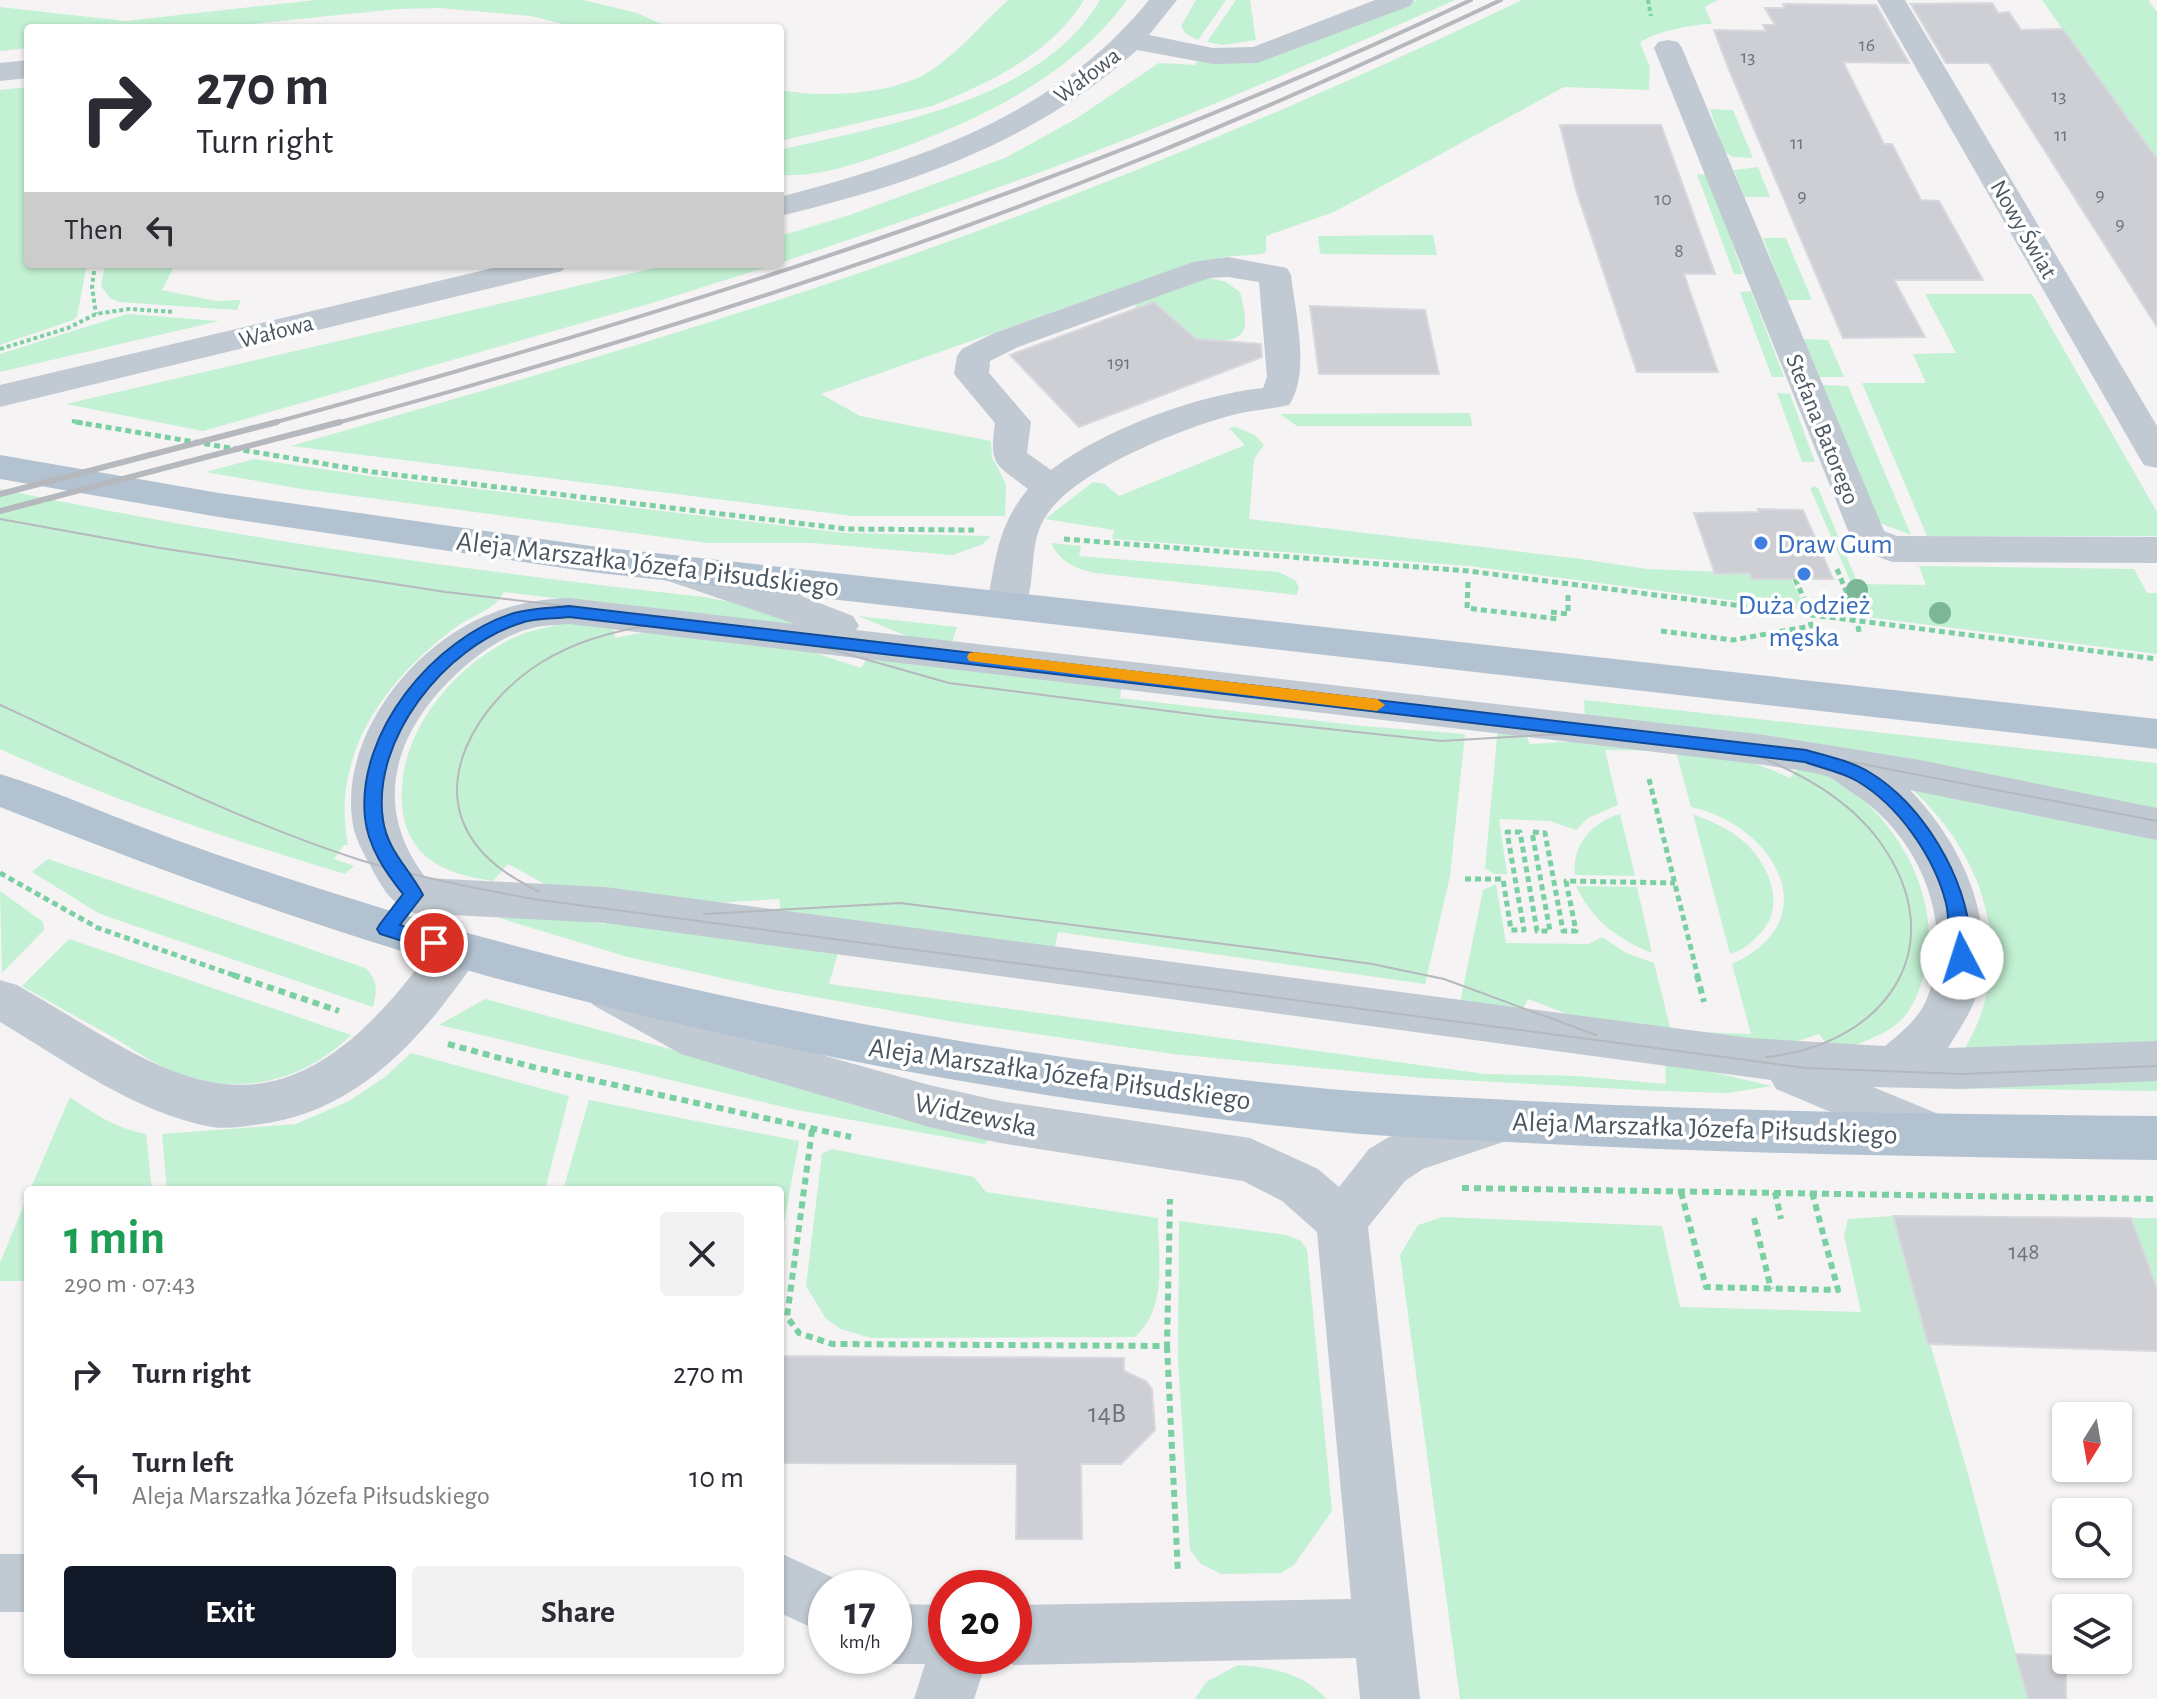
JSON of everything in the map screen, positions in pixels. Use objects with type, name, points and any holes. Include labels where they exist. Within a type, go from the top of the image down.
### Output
[{"type":"main road","name":"Aleja Marszałka Józefa Piłsudskiego","points":[[0,467],[385,530],[673,569],[2157,734]]},
{"type":"main road","name":"Aleja Marszałka Józefa Piłsudskiego","points":[[0,790],[186,863],[400,912],[458,950],[729,1020],[1016,1070],[1330,1111],[1682,1132],[2157,1138]]},
{"type":"street","points":[[1131,40],[1163,0]]},
{"type":"street","name":"Wałowa","points":[[784,206],[897,173],[982,139],[1069,91],[1131,40],[1213,56],[1257,55],[1400,0]]},
{"type":"street","name":"Nowy Świat","points":[[1891,0],[2157,457]]},
{"type":"street","name":"Stefana Batorego","points":[[1668,48],[1868,539],[1892,549],[2157,550]]},
{"type":"street","points":[[0,72],[24,69]]},
{"type":"street","points":[[1007,605],[1025,517],[1038,498],[1106,450],[1222,404],[1277,397],[1284,377],[1275,275],[1228,267],[1204,269],[1006,340],[974,356],[971,374],[1013,422],[1009,453],[1012,459],[1052,488]]},
{"type":"street","name":"Wałowa","points":[[0,396],[534,268]]},
{"type":"street","points":[[673,569],[782,603],[874,638],[938,653]]},
{"type":"street","points":[[2157,824],[1806,756],[569,611],[542,612],[494,627],[446,660],[395,720],[375,771],[374,819],[380,842],[393,869],[400,912],[605,905],[1750,1058],[1892,1069],[2157,1061]]},
{"type":"street","points":[[1806,756],[1861,775],[1888,794],[1929,844],[1954,899],[1961,929],[1962,958],[1949,1005],[1926,1043],[1914,1056],[1892,1069]]},
{"type":"street","points":[[0,999],[167,1092],[208,1106],[254,1106],[290,1100],[328,1085],[362,1061],[407,1017],[458,950]]},
{"type":"street","name":"Widzewska","points":[[608,991],[698,1040],[929,1106],[1000,1122],[1250,1160],[1300,1185],[1342,1221]]},
{"type":"street","points":[[1750,1058],[1935,1135]]},
{"type":"street","points":[[1390,1699],[1342,1221],[1387,1165],[1407,1152],[1505,1121]]},
{"type":"street","points":[[0,1583],[24,1583]]},
{"type":"street","points":[[784,1584],[808,1596]]},
{"type":"street","points":[[1032,1635],[1381,1628]]},
{"type":"street","points":[[944,1699],[952,1674]]},
{"type":"path","points":[[0,349],[68,328],[96,314],[92,287],[94,268]]},
{"type":"path","points":[[60,419],[373,472],[847,529],[985,531]]},
{"type":"path","points":[[1058,539],[1468,571],[2157,659]]},
{"type":"path","points":[[1795,579],[1809,610]]},
{"type":"path","points":[[1468,582],[1467,608],[1558,619]]},
{"type":"path","points":[[1551,612],[1568,614],[1568,595]]},
{"type":"path","points":[[1661,631],[1733,640],[1811,626],[1810,620]]},
{"type":"path","points":[[1645,766],[1707,1017]]},
{"type":"path","points":[[1465,879],[1503,879],[1511,930],[1524,930],[1507,832],[1520,832],[1537,931],[1550,931],[1532,832],[1545,833],[1563,931],[1576,931],[1566,881],[1675,883]]},
{"type":"path","points":[[812,1130],[787,1317],[791,1327],[807,1339],[832,1344],[1167,1346]]},
{"type":"path","points":[[1170,1190],[1167,1346],[1182,1633]]},
{"type":"path","points":[[1681,1192],[1706,1287],[1838,1290],[1812,1192]]},
{"type":"path","points":[[1775,1192],[1781,1219]]},
{"type":"path","points":[[1754,1218],[1771,1289]]},
{"type":"green space","points":[[316,0],[583,0],[637,13],[661,24],[563,24],[531,16],[440,8],[397,9],[253,24],[24,24],[24,48],[0,51],[0,7],[125,21]]},
{"type":"green space","points":[[1008,0],[1084,0],[1054,36],[1036,51],[1017,65],[975,87],[932,106],[784,140],[784,90],[837,94],[878,90],[915,79],[950,56]]},
{"type":"green space","points":[[1100,0],[1127,0],[1079,51],[1051,73],[991,110],[926,139],[851,165],[824,172],[784,175],[784,149],[957,104],[1000,86],[1040,63],[1073,35]]},
{"type":"green space","points":[[1196,0],[1226,0],[1198,40],[1185,33],[1181,26]]},
{"type":"green space","points":[[1236,0],[1250,0],[1256,40],[1223,45],[1207,42]]},
{"type":"green space","points":[[1418,0],[1455,0],[1276,78],[1057,166],[784,262],[784,235],[850,215],[1005,158],[1074,120],[1159,63],[1194,65],[1201,59],[1364,22]]},
{"type":"green space","points":[[1522,0],[1718,0],[1705,7],[1712,24],[1674,29],[1640,43],[1650,67],[1649,90],[1564,87],[1334,212],[1266,236],[1266,252],[1262,254],[1223,257],[1103,300],[1098,296],[821,394],[860,416],[991,441],[992,457],[1006,484],[1005,516],[853,516],[291,446],[507,384],[794,295],[1032,211],[1279,111]]},
{"type":"green space","points":[[2042,0],[2148,0],[2157,12],[2157,162]]},
{"type":"green space","points":[[24,87],[24,268],[86,268],[77,316],[73,320],[0,345],[0,90]]},
{"type":"green space","points":[[1710,109],[1733,110],[1753,158],[1734,157],[1724,152]]},
{"type":"green space","points":[[1758,167],[1770,197],[1744,197],[1734,170]]},
{"type":"green space","points":[[1697,174],[1708,175],[1743,274],[1734,274]]},
{"type":"green space","points":[[1433,235],[1437,255],[1324,254],[1320,253],[1318,236]]},
{"type":"green space","points":[[1763,238],[1786,238],[1812,300],[1787,300]]},
{"type":"green space","points":[[104,268],[173,268],[162,290],[216,301],[241,300],[237,310],[119,302],[110,298],[101,286]]},
{"type":"green space","points":[[655,268],[764,268],[203,431],[66,404]]},
{"type":"green space","points":[[1205,277],[1226,282],[1240,292],[1245,314],[1241,335],[1212,340],[1210,352],[1154,302],[1136,308],[1135,304]]},
{"type":"green space","points":[[1751,291],[1784,377],[1772,377],[1740,292]]},
{"type":"green space","points":[[1925,294],[2032,294],[2157,512],[2157,536],[1927,536],[1862,383],[1926,383],[1913,354],[1956,353]]},
{"type":"green space","points":[[127,314],[219,321],[0,372],[0,354]]},
{"type":"green space","points":[[1801,339],[1828,340],[1844,377],[1817,377]]},
{"type":"green space","points":[[1819,385],[1848,386],[1911,535],[1880,523]]},
{"type":"green space","points":[[1777,393],[1790,394],[1815,462],[1802,462]]},
{"type":"green space","points":[[1470,413],[1472,426],[1297,426],[1280,414]]},
{"type":"green space","points":[[1236,427],[1255,435],[1264,445],[1254,459],[1249,519],[1647,569],[1749,573],[1752,579],[1791,579],[1806,610],[1469,566],[1112,539],[1114,530],[1045,519],[1093,482],[1105,484],[1119,496],[1245,445],[1229,428]]},
{"type":"green space","points":[[254,459],[370,476],[845,533],[991,536],[983,544],[953,555],[813,543],[708,543],[302,489],[206,472]]},
{"type":"green space","points":[[1810,488],[1818,488],[1858,584],[1926,585],[1919,566],[2134,569],[2147,593],[2157,593],[2157,654],[1866,617]]},
{"type":"green space","points":[[0,489],[175,523],[350,552],[704,597],[731,602],[820,630],[504,592],[489,608],[456,627],[407,670],[369,721],[347,780],[345,812],[348,845],[344,845],[334,859],[354,866],[345,874],[170,818],[0,749]]},
{"type":"green space","points":[[1051,543],[1081,546],[1079,556],[1279,572],[1295,580],[1299,587],[1297,595],[1095,573],[1069,563]]},
{"type":"green space","points":[[858,616],[957,627],[951,645],[909,637]]},
{"type":"green space","points":[[567,623],[613,626],[615,638],[655,630],[797,647],[861,668],[870,654],[1122,683],[1120,698],[1362,726],[1465,734],[1450,876],[1425,984],[1058,932],[1053,955],[782,918],[779,899],[681,905],[554,889],[508,864],[493,881],[442,867],[418,848],[403,813],[402,786],[416,733],[448,687],[490,651],[519,635]]},
{"type":"green space","points":[[1584,700],[2157,763],[2157,813],[1585,716]]},
{"type":"green space","points":[[1498,727],[1524,731],[1530,744],[1596,741],[1696,749],[1728,756],[1790,778],[1801,765],[1844,785],[1868,805],[1900,843],[1921,888],[1929,936],[1927,960],[1915,1001],[1900,1021],[1885,1032],[1834,1054],[1819,1034],[1792,1043],[1757,1048],[1602,1027],[1528,999],[1519,1016],[1459,1008],[1483,890],[1496,884],[1506,943],[1589,944],[1602,937],[1626,953],[1654,963],[1671,1031],[1751,1034],[1732,964],[1762,945],[1779,923],[1784,899],[1779,875],[1766,852],[1746,832],[1720,817],[1691,807],[1676,751],[1605,750],[1618,805],[1588,818],[1576,830],[1550,821],[1499,819],[1507,874],[1494,874],[1485,868]]},
{"type":"green space","points":[[1907,785],[2157,836],[2157,1048],[1960,1056],[1979,1020],[1989,984],[1991,948],[1986,912],[1975,877],[1958,843],[1935,813]]},
{"type":"green space","points":[[1620,814],[1635,876],[1575,875],[1577,854],[1586,836],[1601,822]]},
{"type":"green space","points":[[1693,814],[1725,828],[1742,840],[1759,858],[1770,882],[1773,906],[1764,929],[1753,941],[1730,954]]},
{"type":"green space","points":[[48,859],[365,968],[375,986],[373,1007],[100,914],[32,872]]},
{"type":"green space","points":[[1576,886],[1637,887],[1652,953],[1607,927],[1590,909]]},
{"type":"green space","points":[[0,891],[43,922],[44,930],[2,973]]},
{"type":"green space","points":[[531,915],[605,924],[608,918],[839,950],[829,984],[1485,1074],[1577,1076],[1666,1084],[1665,1061],[1772,1086],[1727,1093],[1661,1091],[1423,1078],[1173,1054],[954,1022],[771,989],[628,957],[499,918]]},
{"type":"green space","points":[[69,939],[351,1035],[313,1064],[270,1080],[224,1084],[177,1073],[22,986]]},
{"type":"green space","points":[[485,999],[703,1058],[896,1118],[993,1137],[984,1144],[797,1110],[439,1025]]},
{"type":"green space","points":[[411,1053],[569,1096],[546,1186],[167,1186],[162,1134],[296,1124],[349,1101],[385,1077]]},
{"type":"green space","points":[[2157,1077],[2157,1091],[1939,1088]]},
{"type":"green space","points":[[70,1097],[106,1120],[146,1134],[152,1186],[32,1186]]},
{"type":"green space","points":[[589,1100],[799,1141],[784,1222],[784,1186],[564,1186]]},
{"type":"green space","points":[[832,1149],[974,1177],[986,1192],[1158,1218],[1159,1282],[1153,1312],[1135,1337],[871,1338],[841,1329],[826,1319],[806,1286],[822,1154]]},
{"type":"green space","points":[[24,1205],[24,1281],[0,1281],[0,1263]]},
{"type":"green space","points":[[1893,1216],[1968,1474],[2028,1699],[1460,1699],[1400,1255],[1418,1225],[1443,1217],[1662,1226],[1680,1307],[1861,1312],[1844,1235],[1848,1219]]},
{"type":"green space","points":[[2131,1218],[2157,1218],[2157,1287]]},
{"type":"green space","points":[[1179,1221],[1287,1235],[1301,1241],[1307,1250],[1332,1511],[1294,1565],[1281,1573],[1221,1574],[1201,1564],[1190,1550],[1178,1359]]},
{"type":"green space","points":[[1238,1665],[1297,1677],[1326,1699],[1195,1699],[1206,1682]]},
{"type":"building","points":[[1992,3],[1998,13],[2009,12],[2021,30],[2063,29],[2157,159],[2157,327],[1989,63],[1946,63],[1911,4]]},
{"type":"building","points":[[1783,4],[1876,5],[1909,63],[1843,62],[1884,144],[1892,144],[1921,200],[1939,201],[1983,280],[1894,280],[1925,337],[1843,338],[1714,30],[1766,31],[1763,25],[1775,25],[1765,8],[1785,8]]},
{"type":"building","points":[[1560,125],[1661,125],[1715,274],[1684,274],[1718,372],[1637,372],[1576,190]]},
{"type":"building","points":[[1154,302],[1196,339],[1261,344],[1262,357],[1079,427],[1010,355]]},
{"type":"building","points":[[1310,306],[1425,310],[1439,374],[1319,374]]},
{"type":"building","name":"Draw Gum","points":[[1758,509],[1803,510],[1833,579],[1752,579],[1749,573],[1715,574],[1694,513],[1759,512]]},
{"type":"building","points":[[1893,1216],[2131,1218],[2157,1288],[2157,1351],[1928,1344]]},
{"type":"building","points":[[784,1356],[1124,1358],[1124,1371],[1146,1381],[1152,1389],[1155,1430],[1121,1464],[1081,1464],[1082,1539],[1016,1539],[1017,1464],[784,1463]]},
{"type":"building","points":[[2015,1654],[2052,1655],[2052,1674],[2066,1674],[2066,1699],[2028,1699]]},
{"type":"tram line","points":[[0,519],[160,548],[446,592],[1805,753],[2157,821]]},
{"type":"tram line","points":[[539,892],[490,860],[466,828],[458,802],[458,774],[466,748],[480,722],[498,699],[519,678],[542,662],[598,637],[657,624]]},
{"type":"tram line","points":[[815,645],[949,683],[1215,717],[1441,741],[1578,733]]},
{"type":"tram line","points":[[0,705],[178,788],[314,844],[402,872],[533,899],[1806,1068],[1961,1074],[2157,1066]]},
{"type":"tram line","points":[[1750,753],[1821,788],[1867,826],[1902,881],[1911,919],[1908,954],[1895,985],[1874,1012],[1844,1034],[1808,1049],[1766,1057]]},
{"type":"tram line","points":[[704,914],[900,903],[1271,950],[1372,964],[1444,979],[1596,1035]]},
{"type":"railway","points":[[269,424],[576,336],[880,238],[1030,185],[1179,127],[1326,66],[1471,0]]},
{"type":"railway","points":[[333,424],[639,336],[942,235],[1232,121],[1501,0]]},
{"type":"railway","points":[[0,494],[277,422]]},
{"type":"railway","points":[[0,511],[340,422]]},
{"type":"slow traffic","points":[[975,657],[1377,705]]},
{"type":"place","name":"Draw Gum","points":[[1761,543]]},
{"type":"place","name":"Duża odzież męska","points":[[1804,574]]},
{"type":"route","points":[[434,943],[386,929],[414,895],[393,869],[380,842],[374,819],[372,794],[375,771],[384,744],[395,720],[426,679],[471,641],[517,618],[542,612],[569,611],[1806,756],[1861,775],[1888,794],[1911,819],[1929,844],[1954,899],[1961,929],[1962,958]]}]
